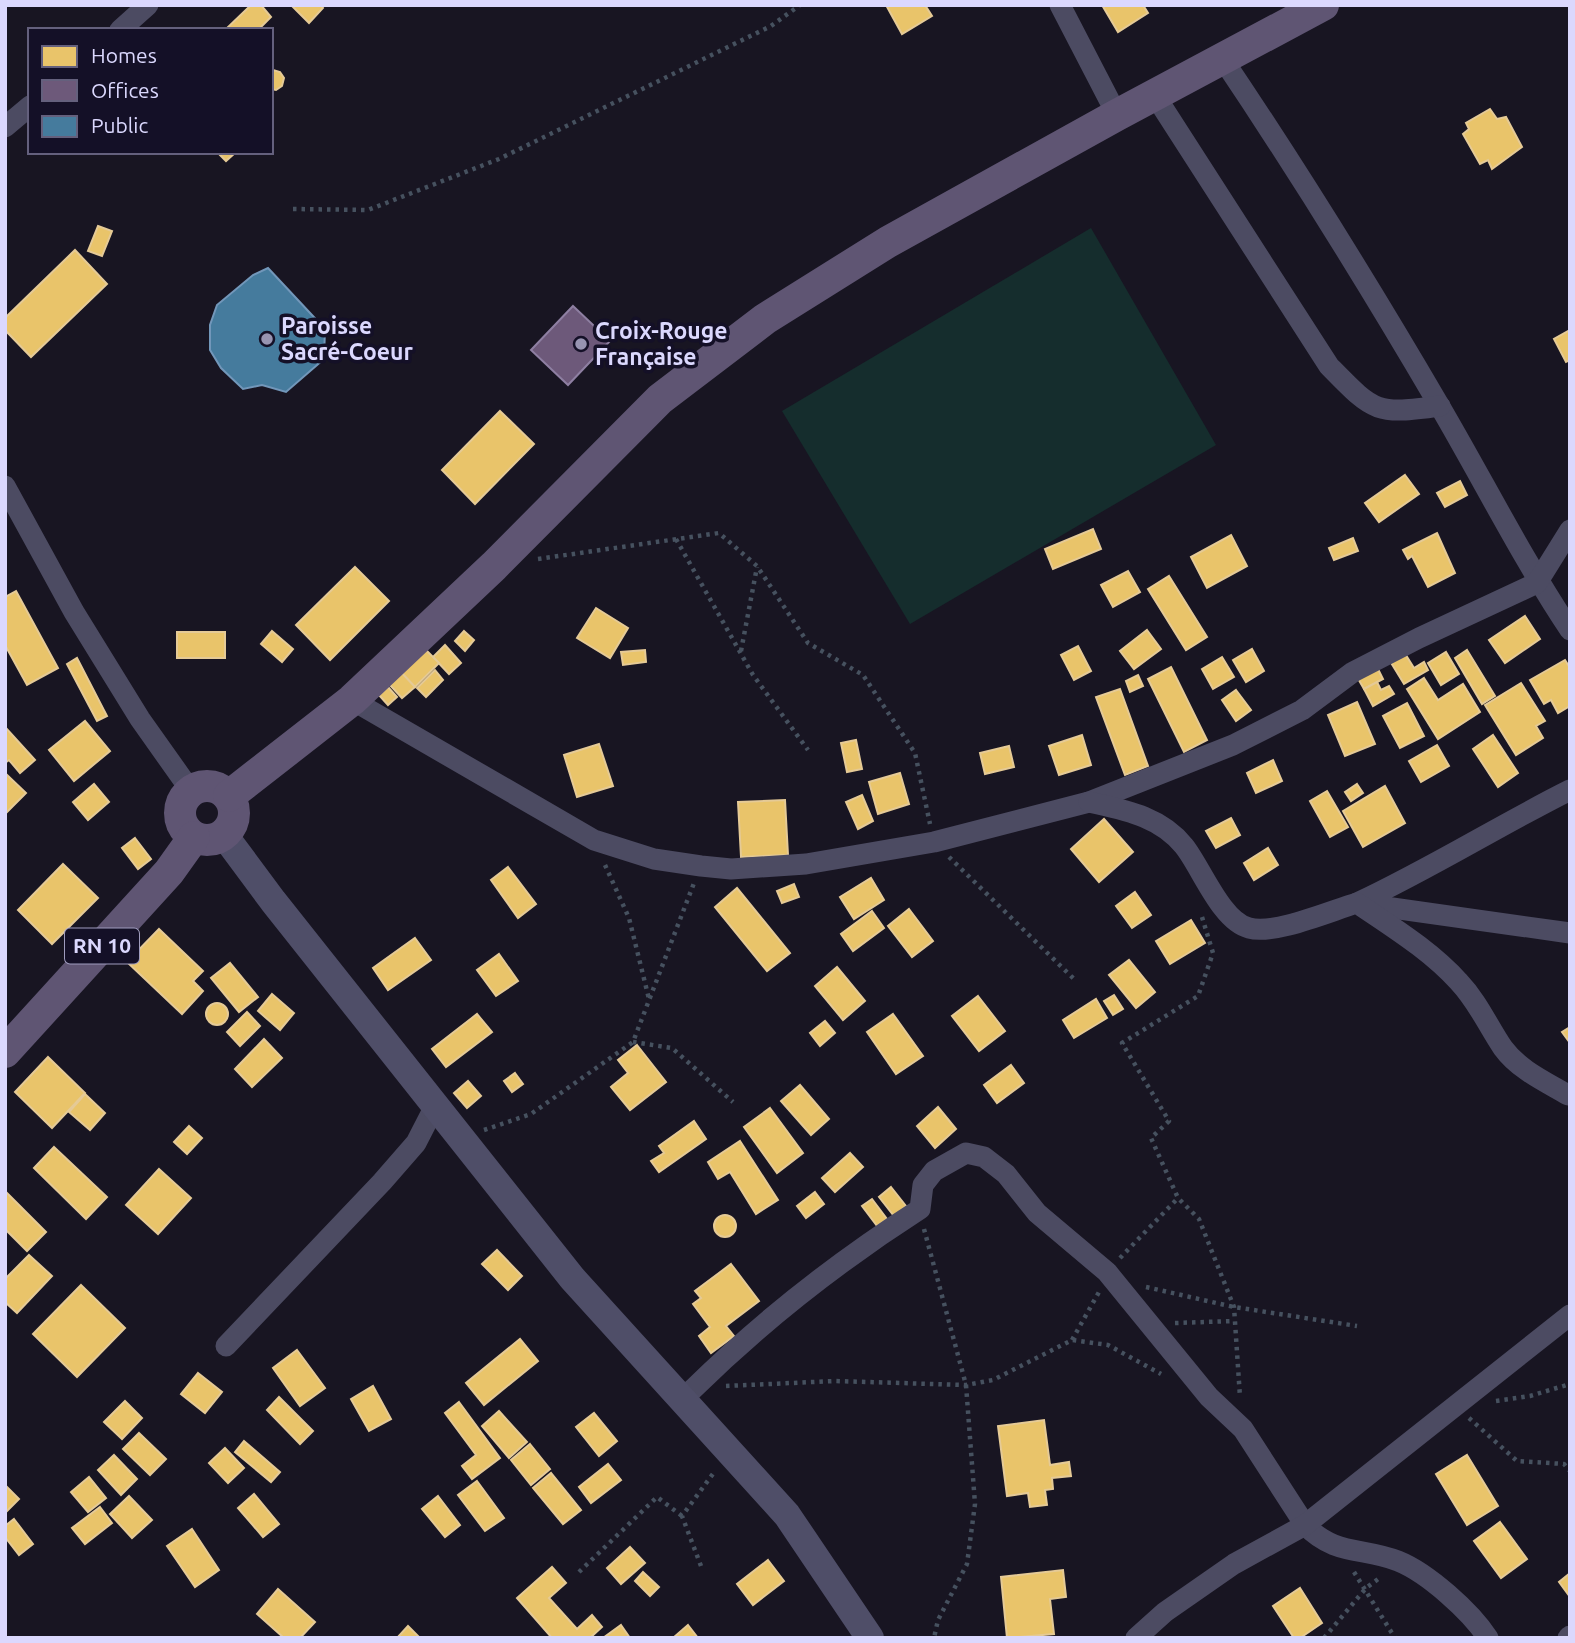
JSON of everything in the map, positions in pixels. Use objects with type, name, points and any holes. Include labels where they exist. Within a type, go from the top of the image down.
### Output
[{"type":"main road","points":[[209,836],[181,820],[184,799],[191,791],[200,786],[211,786],[229,796],[352,700],[494,566],[660,399],[765,319],[888,242],[1154,94],[1323,5]]},
{"type":"main road","name":"RN 10","points":[[5,1052],[169,872],[235,817],[229,796]]},
{"type":"street","points":[[122,28],[148,5]]},
{"type":"street","points":[[1060,5],[1117,115]]},
{"type":"street","points":[[1222,58],[1315,197],[1440,406],[1538,583],[1569,629]]},
{"type":"street","points":[[1154,94],[1329,366],[1366,403],[1396,412],[1440,406]]},
{"type":"street","points":[[5,127],[28,108]]},
{"type":"street","points":[[9,502],[140,719],[191,791]]},
{"type":"street","points":[[352,700],[594,840],[654,859],[701,866],[731,869],[806,864],[934,842],[1089,802],[1233,746],[1302,710],[1353,673],[1419,638],[1538,583],[1570,530]]},
{"type":"street","points":[[1089,802],[1146,816],[1183,844],[1236,922],[1250,929],[1274,928],[1357,903],[1413,877],[1508,821],[1570,790]]},
{"type":"street","points":[[209,836],[273,901],[572,1278],[685,1394],[729,1454],[787,1515],[870,1638]]},
{"type":"street","points":[[1357,903],[1570,933]]},
{"type":"street","points":[[1357,903],[1413,941],[1458,980],[1484,1013],[1504,1050],[1528,1072],[1568,1095]]},
{"type":"street","points":[[226,1346],[416,1143],[436,1104]]},
{"type":"street","points":[[685,1394],[774,1315],[874,1238],[920,1209],[923,1185],[934,1171],[966,1153],[984,1157],[1006,1174],[1037,1213],[1107,1272],[1209,1397],[1243,1429],[1305,1525],[1318,1538],[1338,1549],[1375,1554],[1401,1562],[1476,1620],[1488,1638]]},
{"type":"street","points":[[1136,1638],[1165,1612],[1234,1564],[1305,1525],[1570,1315]]},
{"type":"path","points":[[293,209],[368,210],[499,159],[771,26],[800,5]]},
{"type":"path","points":[[533,560],[719,533],[757,566],[808,643],[863,675],[915,752],[934,842],[1074,979]]},
{"type":"path","points":[[676,539],[753,675],[808,750]]},
{"type":"path","points":[[740,653],[757,566]]},
{"type":"path","points":[[594,840],[629,918],[650,1000]]},
{"type":"path","points":[[463,1138],[531,1114],[633,1042],[701,866]]},
{"type":"path","points":[[1210,886],[1202,918],[1213,953],[1198,996],[1122,1043],[1169,1121],[1151,1138],[1178,1198],[1199,1219],[1234,1307],[1243,1429]]},
{"type":"path","points":[[633,1042],[672,1048],[733,1101]]},
{"type":"path","points":[[685,1394],[835,1381],[966,1385],[993,1380],[1072,1340],[1089,1315],[1107,1272],[1178,1198]]},
{"type":"path","points":[[920,1209],[966,1385],[975,1504],[967,1564],[938,1620],[934,1638]]},
{"type":"path","points":[[1126,1295],[1134,1285],[1234,1307],[1357,1326]]},
{"type":"path","points":[[1150,1325],[1234,1321]]},
{"type":"path","points":[[1072,1340],[1108,1345],[1164,1375]]},
{"type":"path","points":[[1456,1406],[1530,1396],[1570,1384]]},
{"type":"path","points":[[1456,1406],[1517,1461],[1564,1464],[1570,1471]]},
{"type":"path","points":[[681,1516],[729,1454]]},
{"type":"path","points":[[579,1572],[657,1497],[681,1516],[701,1566]]},
{"type":"path","points":[[1338,1549],[1366,1588],[1395,1638]]},
{"type":"path","points":[[1324,1638],[1366,1588],[1401,1562]]},
{"type":"green space","points":[[1091,228],[1216,445],[910,624],[782,411]]},
{"type":"building: Homes","points":[[251,5],[261,5],[271,17],[260,28],[227,28]]},
{"type":"building: Homes","points":[[291,5],[321,5],[323,8],[309,23]]},
{"type":"building: Homes","points":[[886,5],[925,5],[932,16],[902,34]]},
{"type":"building: Homes","points":[[1102,5],[1143,5],[1148,13],[1118,32]]},
{"type":"building: Homes","points":[[273,70],[280,72],[284,78],[282,86],[273,89]]},
{"type":"building: Homes","points":[[1490,109],[1497,119],[1506,117],[1522,147],[1492,169],[1488,160],[1480,164],[1463,134],[1469,129],[1466,123]]},
{"type":"building: Homes","points":[[219,154],[234,154],[226,161]]},
{"type":"building: Homes","points":[[98,226],[112,231],[102,256],[88,251]]},
{"type":"building: Homes","points":[[75,250],[107,284],[31,357],[5,330],[5,318]]},
{"type":"building: Homes","points":[[1570,330],[1570,360],[1566,362],[1554,339]]},
{"type":"building: Homes","points":[[500,411],[534,444],[475,504],[442,470]]},
{"type":"building: Homes","points":[[1405,475],[1419,494],[1379,522],[1365,503]]},
{"type":"building: Homes","points":[[1460,481],[1467,495],[1445,507],[1437,493]]},
{"type":"building: Homes","points":[[1093,529],[1101,549],[1053,569],[1045,549]]},
{"type":"building: Homes","points":[[1437,533],[1455,573],[1428,587],[1412,556],[1408,559],[1403,550]]},
{"type":"building: Homes","points":[[1231,535],[1247,566],[1207,588],[1191,557]]},
{"type":"building: Homes","points":[[1353,538],[1358,551],[1334,560],[1329,548]]},
{"type":"building: Homes","points":[[355,567],[389,601],[330,660],[296,625]]},
{"type":"building: Homes","points":[[1128,571],[1140,592],[1113,607],[1101,585]]},
{"type":"building: Homes","points":[[1169,576],[1207,637],[1186,650],[1148,589]]},
{"type":"building: Homes","points":[[16,591],[58,668],[27,685],[5,645],[5,597]]},
{"type":"building: Homes","points":[[596,608],[628,628],[610,658],[577,638]]},
{"type":"building: Homes","points":[[1525,616],[1540,639],[1505,663],[1489,640]]},
{"type":"building: Homes","points":[[1147,630],[1161,649],[1134,669],[1120,651]]},
{"type":"building: Homes","points":[[272,631],[293,649],[282,662],[261,644]]},
{"type":"building: Homes","points":[[464,631],[474,640],[465,651],[455,641]]},
{"type":"building: Homes","points":[[177,632],[225,632],[225,658],[177,658]]},
{"type":"building: Homes","points":[[445,645],[461,663],[449,674],[433,657]]},
{"type":"building: Homes","points":[[1078,646],[1091,671],[1074,680],[1061,655]]},
{"type":"building: Homes","points":[[424,648],[439,663],[415,687],[399,671]]},
{"type":"building: Homes","points":[[1252,649],[1264,671],[1246,682],[1233,660]]},
{"type":"building: Homes","points":[[645,650],[646,662],[623,665],[621,652]]},
{"type":"building: Homes","points":[[1467,650],[1495,696],[1482,704],[1455,658]]},
{"type":"building: Homes","points":[[1404,652],[1414,668],[1424,662],[1428,670],[1404,684],[1390,661]]},
{"type":"building: Homes","points":[[1446,652],[1459,674],[1441,685],[1428,663]]},
{"type":"building: Homes","points":[[1222,657],[1234,677],[1213,689],[1202,669]]},
{"type":"building: Homes","points":[[77,658],[107,716],[97,721],[67,664]]},
{"type":"building: Homes","points":[[1565,660],[1570,668],[1570,706],[1558,713],[1551,700],[1544,704],[1530,680]]},
{"type":"building: Homes","points":[[1171,667],[1207,740],[1184,752],[1148,679]]},
{"type":"building: Homes","points":[[1377,667],[1383,679],[1364,689],[1357,677]]},
{"type":"building: Homes","points":[[435,670],[443,680],[426,697],[417,688]]},
{"type":"building: Homes","points":[[401,672],[415,687],[402,698],[389,684]]},
{"type":"building: Homes","points":[[1138,675],[1143,686],[1130,692],[1126,681]]},
{"type":"building: Homes","points":[[1424,678],[1438,700],[1463,684],[1480,712],[1438,739],[1407,689]]},
{"type":"building: Homes","points":[[1377,682],[1381,690],[1389,686],[1394,694],[1373,706],[1364,689]]},
{"type":"building: Homes","points":[[1521,683],[1545,721],[1536,726],[1543,738],[1516,755],[1485,705]]},
{"type":"building: Homes","points":[[388,687],[397,697],[388,705],[379,695]]},
{"type":"building: Homes","points":[[1120,689],[1148,766],[1125,775],[1096,697]]},
{"type":"building: Homes","points":[[1236,690],[1251,710],[1236,721],[1222,700]]},
{"type":"building: Homes","points":[[1357,702],[1375,744],[1345,756],[1328,715]]},
{"type":"building: Homes","points":[[1407,703],[1424,736],[1400,748],[1383,716]]},
{"type":"building: Homes","points":[[85,721],[110,751],[74,781],[49,750]]},
{"type":"building: Homes","points":[[5,727],[35,760],[20,773],[9,760],[5,763]]},
{"type":"building: Homes","points":[[1082,735],[1091,765],[1059,775],[1049,746]]},
{"type":"building: Homes","points":[[1493,735],[1518,773],[1498,787],[1473,749]]},
{"type":"building: Homes","points":[[856,740],[862,769],[847,772],[841,743]]},
{"type":"building: Homes","points":[[599,744],[613,786],[577,797],[564,755]]},
{"type":"building: Homes","points":[[1437,745],[1449,766],[1421,782],[1409,761]]},
{"type":"building: Homes","points":[[1009,746],[1014,767],[985,774],[980,753]]},
{"type":"building: Homes","points":[[1273,760],[1282,781],[1256,793],[1247,773]]},
{"type":"building: Homes","points":[[5,773],[26,793],[5,814]]},
{"type":"building: Homes","points":[[900,773],[909,804],[878,814],[869,782]]},
{"type":"building: Homes","points":[[94,784],[109,802],[88,820],[73,802]]},
{"type":"building: Homes","points":[[1357,784],[1363,793],[1351,801],[1345,792]]},
{"type":"building: Homes","points":[[1385,786],[1405,823],[1363,847],[1343,811]]},
{"type":"building: Homes","points":[[1327,791],[1348,827],[1330,837],[1310,801]]},
{"type":"building: Homes","points":[[862,795],[873,821],[858,829],[846,802]]},
{"type":"building: Homes","points":[[785,800],[788,855],[741,857],[738,802]]},
{"type":"building: Homes","points":[[1231,818],[1240,835],[1216,848],[1206,831]]},
{"type":"building: Homes","points":[[1104,819],[1133,852],[1099,882],[1071,849]]},
{"type":"building: Homes","points":[[135,838],[151,859],[138,869],[122,848]]},
{"type":"building: Homes","points":[[1268,848],[1278,865],[1254,880],[1244,863]]},
{"type":"building: Homes","points":[[63,864],[98,898],[52,944],[18,910]]},
{"type":"building: Homes","points":[[508,867],[536,904],[518,918],[491,880]]},
{"type":"building: Homes","points":[[871,878],[884,900],[854,919],[840,897]]},
{"type":"building: Homes","points":[[794,884],[799,897],[782,903],[777,891]]},
{"type":"building: Homes","points":[[737,888],[790,953],[767,971],[715,907]]},
{"type":"building: Homes","points":[[1135,892],[1151,915],[1132,928],[1116,906]]},
{"type":"building: Homes","points":[[909,909],[933,941],[912,957],[888,926]]},
{"type":"building: Homes","points":[[872,911],[884,928],[853,951],[841,934]]},
{"type":"building: Homes","points":[[1191,920],[1205,943],[1170,964],[1156,941]]},
{"type":"building: Homes","points":[[159,929],[203,971],[193,981],[203,991],[182,1014],[127,962]]},
{"type":"building: Homes","points":[[415,938],[431,960],[388,990],[373,968]]},
{"type":"building: Homes","points":[[499,954],[518,981],[496,996],[477,970]]},
{"type":"building: Homes","points":[[1129,960],[1155,992],[1136,1008],[1109,975]]},
{"type":"building: Homes","points":[[230,963],[258,997],[239,1012],[211,978]]},
{"type":"building: Homes","points":[[837,967],[865,1001],[843,1020],[815,986]]},
{"type":"building: Homes","points":[[272,994],[294,1013],[280,1030],[258,1011]]},
{"type":"building: Homes","points":[[1114,995],[1123,1009],[1113,1015],[1104,1001]]},
{"type":"building: Homes","points":[[978,996],[1005,1031],[979,1051],[952,1016]]},
{"type":"building: Homes","points":[[1096,999],[1107,1018],[1074,1038],[1063,1020]]},
{"type":"building: Homes","points":[[217,1003],[227,1010],[228,1014],[221,1024],[217,1025],[207,1018],[206,1014],[213,1004]]},
{"type":"building: Homes","points":[[247,1012],[260,1026],[240,1046],[227,1032]]},
{"type":"building: Homes","points":[[477,1014],[492,1032],[446,1067],[432,1049]]},
{"type":"building: Homes","points":[[893,1014],[923,1056],[896,1074],[867,1032]]},
{"type":"building: Homes","points":[[825,1021],[835,1033],[820,1046],[810,1033]]},
{"type":"building: Homes","points":[[1570,1027],[1570,1043],[1562,1032]]},
{"type":"building: Homes","points":[[264,1039],[282,1058],[252,1087],[235,1069]]},
{"type":"building: Homes","points":[[637,1045],[666,1082],[630,1110],[611,1087],[628,1073],[618,1060]]},
{"type":"building: Homes","points":[[48,1057],[85,1093],[52,1128],[15,1092]]},
{"type":"building: Homes","points":[[1011,1065],[1024,1083],[997,1103],[984,1085]]},
{"type":"building: Homes","points":[[515,1073],[523,1084],[512,1092],[504,1081]]},
{"type":"building: Homes","points":[[468,1081],[481,1096],[467,1108],[454,1093]]},
{"type":"building: Homes","points":[[800,1085],[829,1119],[811,1135],[781,1101]]},
{"type":"building: Homes","points":[[85,1094],[105,1113],[90,1130],[69,1112]]},
{"type":"building: Homes","points":[[938,1107],[956,1129],[935,1148],[917,1126]]},
{"type":"building: Homes","points":[[770,1108],[803,1153],[777,1173],[744,1127]]},
{"type":"building: Homes","points":[[694,1121],[706,1139],[659,1172],[651,1161],[664,1153],[659,1146]]},
{"type":"building: Homes","points":[[189,1126],[202,1138],[187,1154],[174,1142]]},
{"type":"building: Homes","points":[[740,1141],[778,1200],[756,1214],[730,1172],[718,1179],[708,1162]]},
{"type":"building: Homes","points":[[54,1147],[107,1197],[86,1219],[34,1168]]},
{"type":"building: Homes","points":[[850,1153],[863,1167],[835,1192],[822,1178]]},
{"type":"building: Homes","points":[[159,1169],[191,1198],[158,1234],[126,1205]]},
{"type":"building: Homes","points":[[891,1187],[906,1206],[894,1216],[879,1197]]},
{"type":"building: Homes","points":[[5,1191],[46,1232],[27,1251],[5,1229]]},
{"type":"building: Homes","points":[[815,1192],[824,1204],[806,1218],[797,1206]]},
{"type":"building: Homes","points":[[872,1199],[887,1219],[877,1226],[862,1206]]},
{"type":"building: Homes","points":[[725,1215],[733,1218],[736,1226],[733,1234],[725,1237],[717,1234],[714,1226],[717,1218]]},
{"type":"building: Homes","points":[[497,1250],[522,1276],[508,1290],[482,1264]]},
{"type":"building: Homes","points":[[29,1255],[52,1276],[17,1313],[5,1302],[5,1279]]},
{"type":"building: Homes","points":[[731,1264],[759,1301],[726,1326],[734,1336],[711,1353],[699,1336],[710,1327],[693,1304],[701,1298],[695,1291]]},
{"type":"building: Homes","points":[[81,1285],[125,1328],[77,1377],[33,1334]]},
{"type":"building: Homes","points":[[520,1339],[538,1361],[484,1405],[466,1383]]},
{"type":"building: Homes","points":[[297,1350],[325,1388],[300,1406],[273,1368]]},
{"type":"building: Homes","points":[[198,1373],[222,1392],[205,1413],[181,1394]]},
{"type":"building: Homes","points":[[373,1386],[391,1419],[369,1431],[351,1399]]},
{"type":"building: Homes","points":[[279,1397],[313,1431],[300,1444],[267,1410]]},
{"type":"building: Homes","points":[[125,1401],[142,1418],[122,1439],[104,1422]]},
{"type":"building: Homes","points":[[459,1402],[500,1458],[472,1479],[462,1466],[476,1455],[445,1413]]},
{"type":"building: Homes","points":[[499,1411],[527,1442],[509,1458],[482,1426]]},
{"type":"building: Homes","points":[[594,1413],[617,1441],[599,1456],[576,1427]]},
{"type":"building: Homes","points":[[1044,1420],[1050,1465],[1069,1462],[1071,1476],[1052,1478],[1053,1489],[1045,1490],[1047,1505],[1030,1507],[1028,1493],[1007,1496],[998,1426]]},
{"type":"building: Homes","points":[[139,1433],[166,1459],[150,1475],[123,1449]]},
{"type":"building: Homes","points":[[244,1441],[280,1472],[271,1482],[235,1452]]},
{"type":"building: Homes","points":[[530,1444],[550,1469],[531,1485],[511,1460]]},
{"type":"building: Homes","points":[[225,1448],[244,1468],[228,1483],[209,1463]]},
{"type":"building: Homes","points":[[114,1455],[137,1479],[121,1495],[98,1470]]},
{"type":"building: Homes","points":[[1467,1455],[1498,1506],[1467,1525],[1436,1474]]},
{"type":"building: Homes","points":[[608,1464],[621,1480],[591,1503],[579,1487]]},
{"type":"building: Homes","points":[[551,1473],[581,1510],[563,1524],[533,1488]]},
{"type":"building: Homes","points":[[89,1477],[106,1498],[88,1512],[71,1492]]},
{"type":"building: Homes","points":[[477,1481],[504,1518],[485,1531],[458,1495]]},
{"type":"building: Homes","points":[[5,1485],[19,1499],[5,1513]]},
{"type":"building: Homes","points":[[254,1494],[279,1524],[263,1537],[238,1508]]},
{"type":"building: Homes","points":[[129,1496],[152,1520],[132,1538],[110,1514]]},
{"type":"building: Homes","points":[[438,1496],[460,1525],[445,1537],[422,1509]]},
{"type":"building: Homes","points":[[100,1507],[112,1523],[85,1544],[72,1528]]},
{"type":"building: Homes","points":[[14,1519],[33,1544],[19,1555],[5,1537],[5,1526]]},
{"type":"building: Homes","points":[[1500,1522],[1527,1559],[1501,1578],[1474,1541]]},
{"type":"building: Homes","points":[[192,1529],[219,1570],[195,1587],[167,1546]]},
{"type":"building: Homes","points":[[630,1547],[645,1563],[621,1584],[607,1568]]},
{"type":"building: Homes","points":[[768,1560],[784,1581],[753,1605],[737,1584]]},
{"type":"building: Homes","points":[[552,1567],[566,1583],[549,1598],[577,1629],[592,1615],[602,1627],[590,1638],[552,1638],[517,1598]]},
{"type":"building: Homes","points":[[1063,1570],[1066,1597],[1050,1599],[1054,1634],[1007,1638],[1001,1577]]},
{"type":"building: Homes","points":[[643,1572],[659,1587],[650,1596],[635,1581]]},
{"type":"building: Homes","points":[[1570,1573],[1570,1597],[1559,1582]]},
{"type":"building: Homes","points":[[1300,1588],[1322,1623],[1300,1638],[1294,1638],[1273,1606]]},
{"type":"building: Homes","points":[[278,1589],[315,1622],[300,1638],[284,1638],[257,1614]]},
{"type":"building: Homes","points":[[621,1625],[630,1638],[603,1638]]},
{"type":"building: Homes","points":[[688,1625],[698,1638],[673,1638]]},
{"type":"building: Homes","points":[[408,1626],[420,1638],[397,1638]]},
{"type":"building: Offices","points":[[573,306],[610,341],[568,385],[531,350]]},
{"type":"building: Public","name":"Paroisse Sacré-Coeur","points":[[268,268],[325,329],[324,359],[286,392],[262,385],[243,389],[221,368],[210,350],[210,325],[217,305],[253,275]]},
{"type":"place","name":"Paroisse Sacré-Coeur","points":[[267,339]]},
{"type":"place","name":"Croix-Rouge Française","points":[[581,344]]}]
